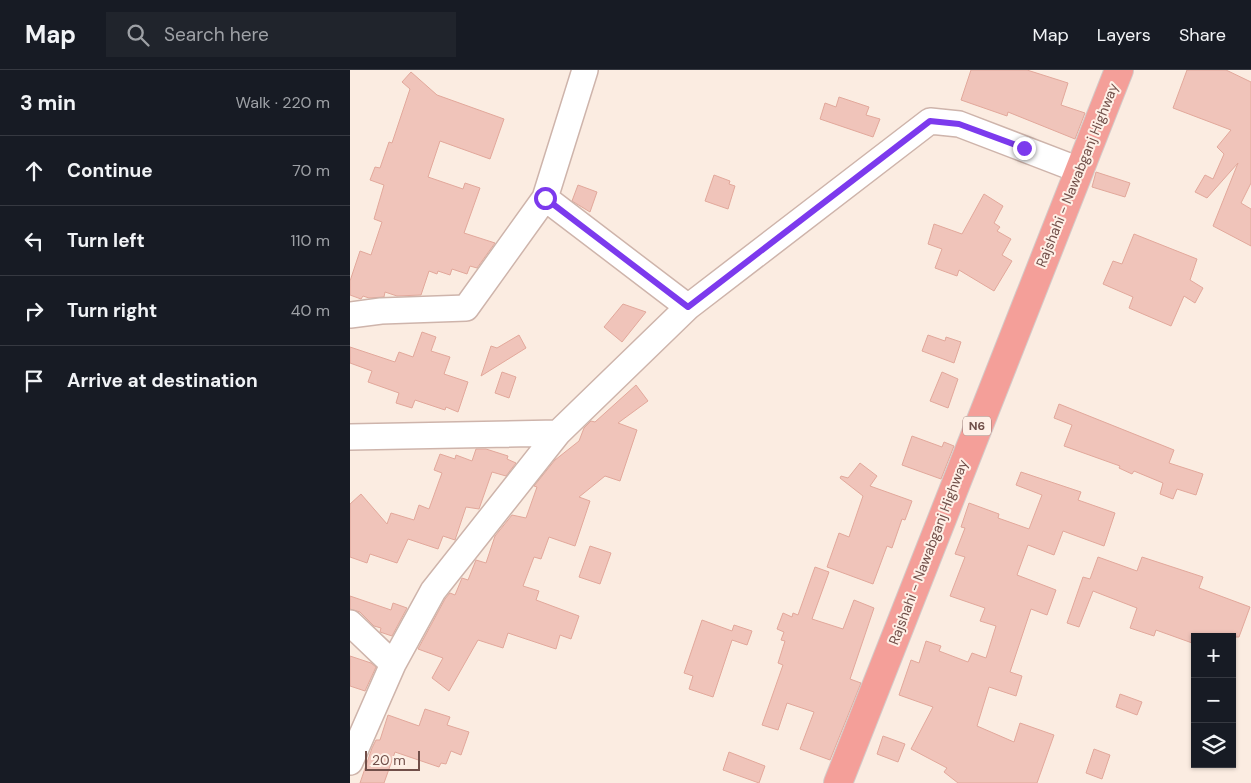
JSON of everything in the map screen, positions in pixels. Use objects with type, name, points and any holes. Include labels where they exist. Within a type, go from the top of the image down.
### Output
[{"type":"highway","name":"Rajshahi - Nawabganj Highway","points":[[838,783],[1119,70]]},
{"type":"street","points":[[350,315],[381,311],[466,308],[545,198],[586,70]]},
{"type":"street","points":[[350,762],[393,664],[434,591],[558,433],[688,307],[930,121],[959,124],[1079,170]]},
{"type":"street","points":[[545,198],[688,307]]},
{"type":"street","points":[[350,437],[558,433]]},
{"type":"street","points":[[350,623],[393,664]]},
{"type":"building","points":[[971,70],[1027,70],[1068,83],[1061,105],[1085,113],[1075,139],[1008,112],[1007,116],[961,100]]},
{"type":"building","points":[[1187,70],[1226,70],[1251,82],[1251,183],[1241,203],[1251,209],[1251,246],[1213,226],[1238,163],[1207,198],[1195,192],[1205,175],[1213,179],[1224,154],[1217,147],[1231,130],[1173,108]]},
{"type":"building","points":[[411,72],[437,95],[504,119],[490,159],[440,141],[428,177],[463,189],[465,183],[480,188],[464,233],[495,243],[477,268],[470,266],[467,274],[452,269],[450,275],[438,271],[437,274],[429,271],[421,295],[397,296],[385,292],[384,297],[369,298],[363,296],[361,299],[350,295],[350,281],[360,251],[371,255],[382,222],[374,219],[384,185],[370,180],[375,167],[380,168],[389,142],[392,143],[410,89],[402,82]]},
{"type":"building","points":[[839,97],[869,107],[866,115],[880,119],[873,137],[820,119],[825,103],[836,107]]},
{"type":"building","points":[[1096,172],[1130,183],[1125,197],[1092,187]]},
{"type":"building","points":[[714,175],[730,181],[729,184],[735,186],[728,209],[705,201]]},
{"type":"building","points":[[578,185],[597,192],[590,212],[572,201]]},
{"type":"building","points":[[984,194],[1003,206],[994,223],[1000,227],[997,231],[1011,239],[1002,255],[1012,261],[994,291],[959,270],[957,276],[935,268],[942,249],[928,244],[934,224],[962,234]]},
{"type":"building","points":[[1134,234],[1197,259],[1190,280],[1203,288],[1195,303],[1184,296],[1171,326],[1129,308],[1133,297],[1103,284],[1113,261],[1122,264]]},
{"type":"building","points":[[623,304],[646,312],[622,342],[604,327]]},
{"type":"building","points":[[422,332],[436,337],[431,351],[450,357],[444,374],[468,382],[458,412],[446,407],[445,410],[415,400],[412,408],[396,403],[399,393],[368,382],[372,371],[350,363],[350,347],[395,362],[399,352],[413,357]]},
{"type":"building","points":[[519,335],[526,348],[481,376],[491,346],[497,348]]},
{"type":"building","points":[[928,335],[945,341],[946,337],[961,342],[954,363],[922,351]]},
{"type":"building","points":[[502,372],[516,377],[509,398],[495,393]]},
{"type":"building","points":[[942,372],[958,379],[948,408],[930,401]]},
{"type":"building","points":[[636,385],[648,401],[618,423],[637,430],[620,481],[605,476],[579,497],[590,501],[575,546],[549,537],[541,559],[534,557],[523,586],[539,591],[536,600],[579,616],[571,639],[560,635],[556,649],[508,633],[503,648],[478,640],[449,691],[432,678],[443,658],[418,649],[445,599],[450,593],[455,595],[462,578],[468,580],[476,560],[486,563],[495,536],[512,515],[526,518],[537,487],[534,486],[555,460],[579,441],[584,428],[591,421],[595,422]]},
{"type":"building","points":[[1059,404],[1174,450],[1169,463],[1203,474],[1196,495],[1177,489],[1173,499],[1160,494],[1163,483],[1134,471],[1132,474],[1119,468],[1120,466],[1064,446],[1072,425],[1054,418]]},
{"type":"building","points":[[912,436],[942,447],[944,442],[954,446],[941,479],[902,465]]},
{"type":"building","points":[[476,449],[486,449],[508,456],[507,459],[516,463],[506,476],[492,472],[479,509],[466,507],[455,540],[443,536],[438,549],[408,539],[397,563],[370,554],[367,563],[350,557],[350,504],[361,494],[387,524],[391,513],[414,520],[419,505],[429,509],[442,473],[434,470],[440,454],[455,459],[456,455],[472,461]]},
{"type":"building","points":[[860,463],[877,476],[870,486],[912,501],[905,520],[902,519],[892,548],[887,546],[873,584],[827,567],[839,533],[849,537],[863,496],[840,478],[841,476],[848,478]]},
{"type":"building","points":[[1021,472],[1081,492],[1078,500],[1115,513],[1104,546],[1063,531],[1054,555],[1028,545],[1017,575],[1056,590],[1047,615],[1031,609],[1010,672],[1022,676],[1016,696],[989,687],[977,726],[1014,742],[1020,723],[1054,735],[1037,783],[958,783],[944,772],[947,768],[911,749],[933,707],[899,695],[911,660],[919,663],[926,641],[941,646],[939,651],[968,662],[972,653],[986,658],[996,626],[980,621],[985,608],[950,596],[965,557],[955,554],[965,528],[961,527],[969,503],[999,514],[998,518],[1029,529],[1042,495],[1016,485]]},
{"type":"building","points":[[590,546],[611,553],[600,584],[579,577]]},
{"type":"building","points":[[1098,557],[1137,571],[1142,557],[1203,577],[1199,588],[1250,607],[1239,637],[1236,637],[1236,633],[1191,633],[1191,643],[1156,630],[1154,636],[1130,628],[1137,608],[1093,591],[1079,627],[1067,623],[1083,577],[1090,579]]},
{"type":"building","points":[[815,567],[829,572],[812,619],[843,629],[854,600],[874,608],[850,679],[861,683],[830,760],[800,749],[814,712],[787,703],[778,730],[762,725],[783,665],[778,663],[785,641],[781,640],[784,632],[777,629],[783,613],[792,617],[793,613],[798,615]]},
{"type":"building","points":[[350,596],[391,610],[393,603],[407,608],[392,636],[380,632],[381,628],[374,626],[360,612],[350,609]]},
{"type":"building","points":[[702,620],[732,631],[734,625],[752,631],[747,645],[732,640],[713,697],[689,689],[693,676],[684,673]]},
{"type":"building","points":[[350,656],[371,663],[376,667],[365,691],[350,686]]},
{"type":"building","points":[[1120,694],[1142,702],[1137,715],[1116,707]]},
{"type":"building","points":[[425,709],[450,717],[447,725],[469,732],[461,755],[451,751],[446,764],[441,763],[439,767],[395,752],[384,783],[360,783],[372,748],[376,740],[380,740],[388,715],[419,726]]},
{"type":"building","points":[[883,736],[905,744],[898,762],[877,754]]},
{"type":"building","points":[[1094,749],[1110,755],[1102,779],[1086,773]]},
{"type":"building","points":[[729,752],[765,766],[759,783],[723,770]]},
{"type":"route","points":[[545,198],[688,307],[930,121],[959,124],[1024,148]]}]
